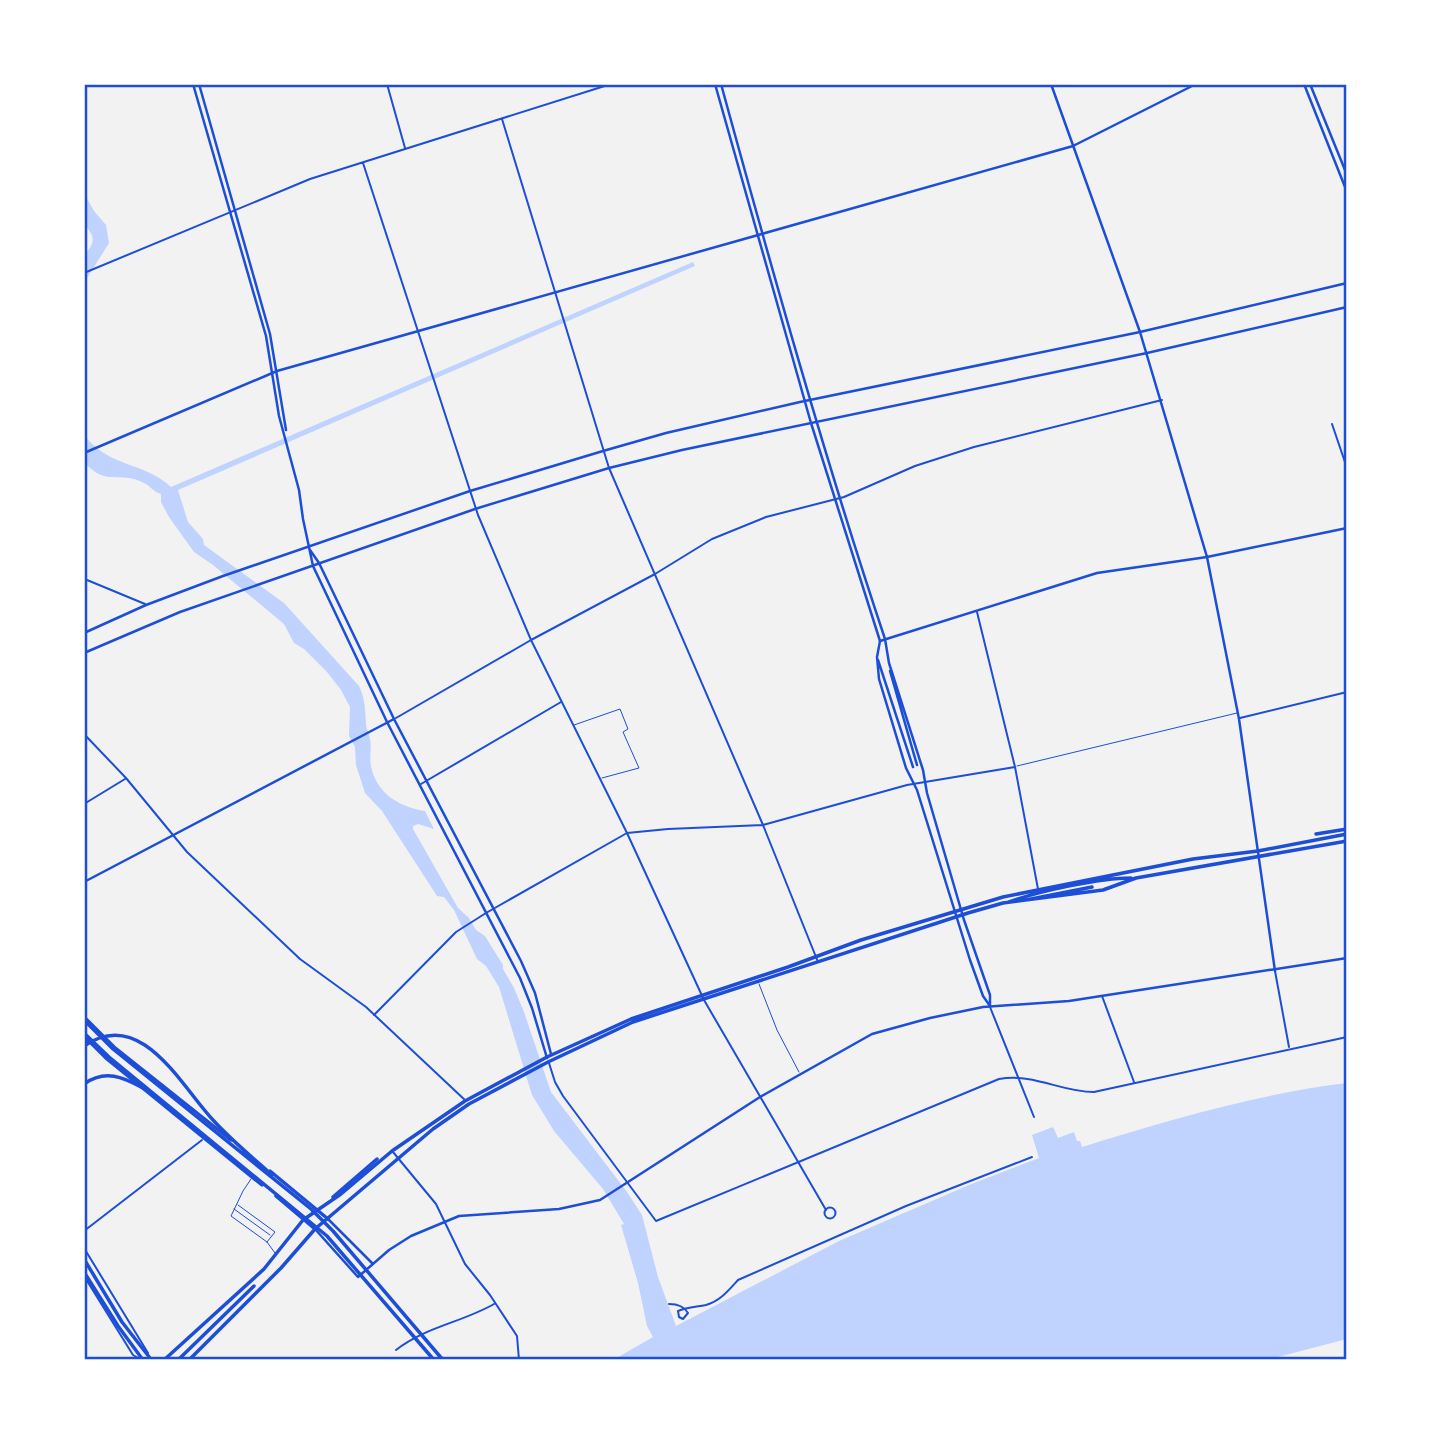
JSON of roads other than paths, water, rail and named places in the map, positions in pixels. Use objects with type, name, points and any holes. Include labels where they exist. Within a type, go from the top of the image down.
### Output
[{"type":"main road","points":[[193,84],[275,372]]},
{"type":"main road","points":[[199,84],[270,334],[288,444],[313,565],[387,722],[533,1008],[547,1059]]},
{"type":"main road","points":[[715,84],[811,423],[925,780],[960,916],[990,995],[990,1006]]},
{"type":"main road","points":[[722,84],[836,498]]},
{"type":"main road","points":[[1051,84],[1147,353],[1207,557],[1240,719],[1275,971]]},
{"type":"main road","points":[[84,453],[275,372],[1073,146],[1196,84]]},
{"type":"main road","points":[[1304,84],[1347,192]]},
{"type":"main road","points":[[1310,84],[1347,175]]},
{"type":"main road","points":[[84,633],[146,605],[223,576],[470,492],[666,433],[964,367],[1140,332],[1347,283]]},
{"type":"main road","points":[[84,653],[180,612],[313,565],[475,509],[609,468],[1147,353],[1347,307]]},
{"type":"main road","points":[[882,640],[1097,573],[1207,557],[1347,528]]},
{"type":"main road","points":[[308,547],[320,563],[394,719],[494,908],[535,993],[550,1043],[547,1059]]},
{"type":"main road","points":[[882,640],[877,657],[879,680],[906,768],[914,783],[958,909]]},
{"type":"main road","points":[[877,657],[915,766],[891,681],[889,663]]},
{"type":"main road","points":[[84,882],[394,719]]},
{"type":"main road","points":[[164,1360],[276,1255],[314,1209],[341,1194],[392,1152],[467,1103],[547,1059],[703,997],[958,909],[1038,889],[1193,859],[1258,851],[1347,831]]},
{"type":"main road","points":[[1316,834],[1347,831]]},
{"type":"main road","points":[[703,997],[819,963],[1023,897],[1085,884],[1136,878],[1347,841]]},
{"type":"main road","points":[[1003,904],[1103,890],[1136,878]]},
{"type":"main road","points":[[1003,904],[1092,887]]},
{"type":"main road","points":[[84,1034],[107,1059],[316,1229],[358,1277],[411,1236],[459,1216],[559,1209],[587,1205],[612,1195],[760,1097],[872,1034],[930,1018],[990,1006],[1102,996],[1347,958]]},
{"type":"main road","points":[[84,1019],[114,1047],[314,1209]]},
{"type":"main road","points":[[84,1019],[113,1049],[328,1219],[373,1264]]},
{"type":"main road","points":[[84,1034],[327,1236],[434,1360]]},
{"type":"main road","points":[[84,1046],[114,1035],[127,1036],[149,1047],[224,1132],[314,1209],[443,1360]]},
{"type":"main road","points":[[84,1084],[102,1075],[121,1076],[152,1092]]},
{"type":"main road","points":[[189,1360],[316,1229],[467,1103]]},
{"type":"main road","points":[[329,1201],[377,1159]]},
{"type":"main road","points":[[84,1259],[142,1360]]},
{"type":"main road","points":[[84,1274],[120,1324],[151,1359]]},
{"type":"main road","points":[[178,1360],[254,1286]]},
{"type":"street","points":[[387,84],[405,149]]},
{"type":"street","points":[[84,272],[295,185],[611,84]]},
{"type":"street","points":[[502,119],[609,468],[763,825],[819,963]]},
{"type":"street","points":[[363,163],[475,509],[531,640],[627,833],[703,997],[826,1210]]},
{"type":"street","points":[[394,719],[723,534],[766,517],[836,498],[915,466],[974,447],[1162,400]]},
{"type":"street","points":[[1332,424],[1347,468]]},
{"type":"street","points":[[87,580],[146,605]]},
{"type":"street","points":[[977,611],[1014,767],[1038,889]]},
{"type":"street","points":[[1240,719],[1347,692]]},
{"type":"street","points":[[419,785],[562,702]]},
{"type":"street","points":[[84,734],[126,778],[173,837],[300,959],[374,1014],[467,1103]]},
{"type":"street","points":[[374,1014],[456,932],[627,833],[668,828],[763,825],[925,780],[1014,767]]},
{"type":"street","points":[[84,804],[126,778]]},
{"type":"street","points":[[1275,971],[1289,1048]]},
{"type":"street","points":[[1102,996],[1135,1083]]},
{"type":"street","points":[[990,1006],[1034,1117]]},
{"type":"street","points":[[547,1059],[562,1096],[656,1221],[999,1079],[1036,1079],[1082,1092],[1094,1092],[1347,1037]]},
{"type":"street","points":[[84,1231],[216,1129]]},
{"type":"street","points":[[392,1152],[436,1204],[465,1264],[515,1333],[519,1360]]},
{"type":"street","points":[[669,1304],[680,1305],[688,1313],[683,1319],[678,1317],[678,1311],[716,1301],[738,1280],[906,1206],[1032,1157]]},
{"type":"street","points":[[84,1248],[147,1348],[151,1359]]},
{"type":"street","points":[[84,1274],[134,1355],[142,1360]]},
{"type":"street","points":[[397,1350],[419,1335],[474,1315],[495,1304]]},
{"type":"lane","points":[[573,726],[620,709],[628,729],[623,732],[639,768],[600,779]]},
{"type":"lane","points":[[1014,767],[1238,712]]},
{"type":"lane","points":[[758,982],[777,1030],[800,1074]]},
{"type":"lane","points":[[253,1178],[231,1216],[267,1242],[276,1255]]},
{"type":"lane","points":[[236,1204],[275,1232],[267,1242]]},
{"type":"lane","points":[[233,1209],[272,1236]]},
{"type":"water","points":[[84,193],[106,225],[109,243],[84,283],[84,255],[91,247],[93,239],[84,224]]},
{"type":"water","points":[[693,262],[695,266],[178,490],[188,522],[203,539],[204,545],[284,603],[359,686],[371,742],[370,763],[374,776],[390,797],[406,806],[425,811],[434,829],[418,824],[413,826],[413,829],[458,908],[469,918],[476,930],[485,936],[503,965],[524,1012],[551,1092],[642,1215],[658,1277],[676,1326],[839,1241],[1039,1158],[1032,1135],[1053,1127],[1058,1138],[1074,1132],[1082,1147],[1213,1109],[1347,1083],[1347,1339],[1266,1360],[613,1360],[653,1337],[647,1326],[621,1225],[624,1224],[603,1189],[554,1131],[532,1095],[499,987],[486,966],[477,959],[454,910],[444,897],[437,896],[382,811],[365,793],[356,765],[355,747],[349,736],[350,707],[341,690],[304,649],[294,643],[284,624],[194,552],[169,517],[161,502],[161,494],[134,479],[99,474],[84,462],[84,435],[105,454],[149,473],[171,487]]}]
